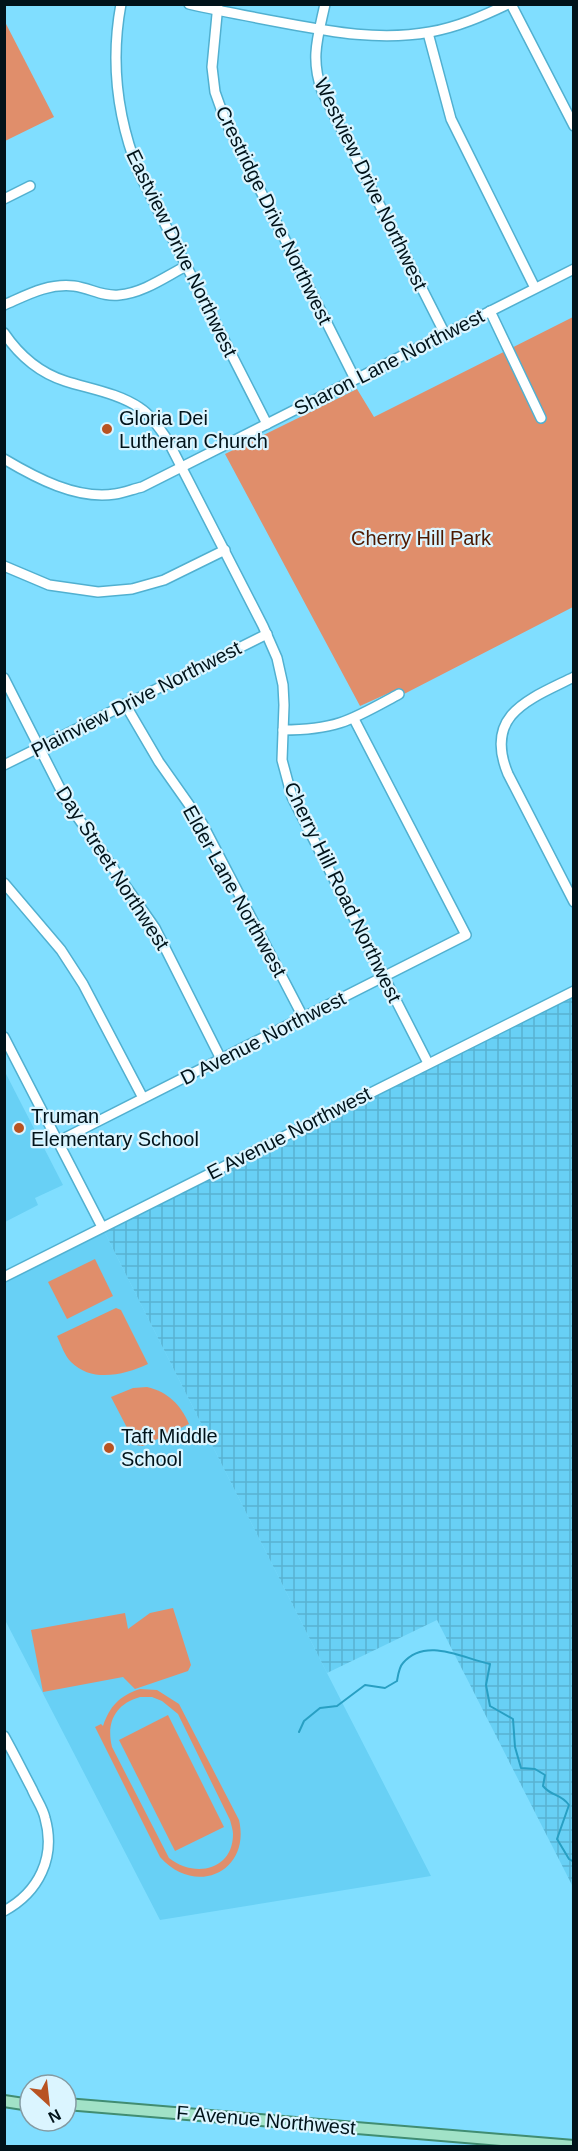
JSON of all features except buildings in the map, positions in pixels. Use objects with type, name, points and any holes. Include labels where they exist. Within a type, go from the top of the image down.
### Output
[{"type":"main road","name":"F Avenue Northwest","points":[[78,2105],[573,2146]]},
{"type":"street","name":"Eastview Drive Northwest","points":[[121,4],[115,64],[121,119],[139,173],[267,424]]},
{"type":"street","points":[[189,4],[217,7],[320,30],[368,36],[428,33],[477,19],[509,4],[573,126]]},
{"type":"street","name":"Westview Drive Northwest","points":[[325,4],[315,59],[322,91],[445,333]]},
{"type":"street","name":"Crestridge Drive Northwest","points":[[217,7],[212,67],[215,92],[225,120],[355,379]]},
{"type":"street","points":[[428,33],[451,118],[535,288]]},
{"type":"street","points":[[4,199],[30,186]]},
{"type":"street","points":[[4,305],[40,289],[77,282],[101,294],[118,296],[136,292],[186,266]]},
{"type":"street","name":"Sharon Lane Northwest","points":[[4,459],[61,487],[88,494],[114,494],[142,487],[573,268]]},
{"type":"street","points":[[490,311],[541,418]]},
{"type":"street","name":"Cherry Hill Road Northwest","points":[[4,333],[26,359],[62,381],[126,400],[141,409],[154,420],[167,439],[277,657],[282,685],[282,760],[292,797],[428,1063]]},
{"type":"street","points":[[5,566],[49,585],[98,592],[132,589],[164,580],[225,550]]},
{"type":"street","name":"Plainview Drive Northwest","points":[[4,765],[267,634]]},
{"type":"street","points":[[573,677],[519,706],[503,730],[501,744],[503,761],[508,774],[569,883],[573,902]]},
{"type":"street","name":"Day Street Northwest","points":[[4,678],[67,802],[155,928],[221,1059]]},
{"type":"street","points":[[283,729],[324,728],[354,719],[399,694]]},
{"type":"street","name":"Elder Lane Northwest","points":[[125,704],[159,762],[202,823],[303,1017]]},
{"type":"street","name":"D Avenue Northwest","points":[[59,1141],[466,935],[354,719]]},
{"type":"street","points":[[4,883],[61,951],[83,984],[142,1098]]},
{"type":"street","name":"E Avenue Northwest","points":[[4,1277],[573,991]]},
{"type":"street","points":[[4,1037],[102,1227]]},
{"type":"street","points":[[4,1736],[45,1816],[49,1834],[45,1868],[37,1884],[22,1899],[4,1911]]},
{"type":"shaded area","points":[[573,991],[573,1887],[437,1620],[327,1673],[102,1227]]},
{"type":"shaded area","name":"Truman Elementary School","points":[[4,1070],[63,1185],[35,1198],[38,1205],[5,1222]]},
{"type":"shaded area","name":"Taft Middle School","points":[[102,1227],[431,1876],[160,1920],[5,1620],[5,1277]]},
{"type":"green space","points":[[4,20],[54,117],[5,141],[4,141]]},
{"type":"green space","name":"Cherry Hill Park","points":[[573,317],[573,607],[404,694],[400,688],[360,706],[225,454],[357,389],[374,417]]},
{"type":"green space","points":[[95,1259],[113,1296],[67,1319],[48,1282]]},
{"type":"green space","points":[[116,1308],[121,1310],[148,1364],[119,1374],[108,1375],[98,1375],[79,1369],[67,1357],[57,1336]]},
{"type":"green space","points":[[147,1387],[161,1392],[172,1400],[182,1410],[189,1424],[143,1446],[136,1445],[111,1397],[133,1388]]},
{"type":"green space","points":[[173,1608],[191,1665],[188,1671],[135,1689],[123,1677],[43,1692],[31,1630],[125,1613],[128,1629],[150,1613]]},
{"type":"green space","points":[[140,1689],[157,1690],[179,1704],[239,1820],[240,1838],[237,1853],[229,1865],[217,1873],[204,1877],[189,1875],[174,1869],[160,1857],[95,1727],[101,1724],[103,1726],[116,1703]],"holes":[[[152,1697],[162,1701],[178,1714],[230,1820],[233,1834],[227,1856],[210,1867],[190,1868],[169,1858],[112,1747],[110,1730],[114,1716],[124,1704],[131,1700]]]},
{"type":"green space","points":[[168,1715],[224,1827],[175,1851],[119,1740]]},
{"type":"waterway","points":[[299,1732],[304,1721],[320,1708],[337,1706],[365,1685],[385,1688],[397,1681],[403,1663],[412,1655],[422,1651],[433,1650],[456,1654],[490,1664],[486,1685],[490,1706],[513,1719],[515,1747],[521,1768],[535,1769],[545,1775],[543,1786],[569,1805],[557,1839],[569,1859],[574,1862]]},
{"type":"place","name":"Gloria Dei Lutheran Church","points":[[107,429]]},
{"type":"place","name":"Truman Elementary School","points":[[19,1128]]},
{"type":"place","name":"Taft Middle School","points":[[109,1448]]}]
